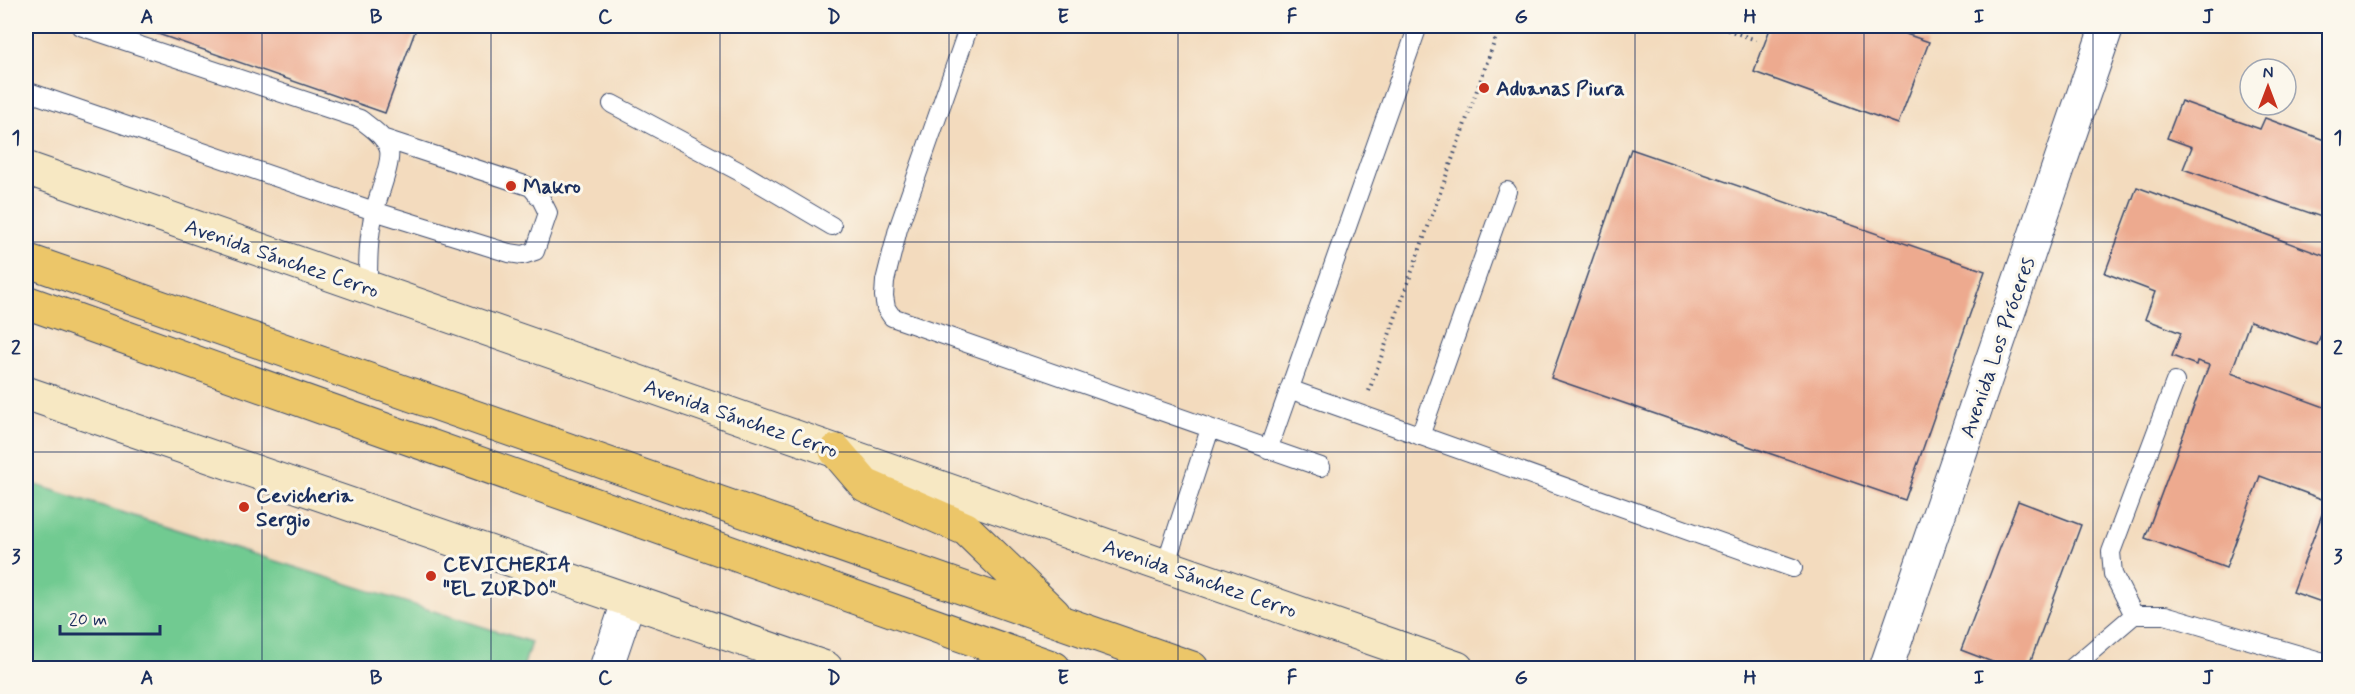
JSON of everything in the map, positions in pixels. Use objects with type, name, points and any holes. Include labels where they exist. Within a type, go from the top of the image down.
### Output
[{"type":"highway","points":[[26,260],[1192,669]]},
{"type":"highway","points":[[26,302],[1054,669]]},
{"type":"highway","points":[[836,451],[865,485],[966,529],[1061,622]]},
{"type":"main road","name":"Avenida Sánchez Cerro","points":[[26,168],[1456,669]]},
{"type":"main road","points":[[26,393],[826,669]]},
{"type":"street","name":"Avenida Los Próceres","points":[[1886,669],[2107,26]]},
{"type":"street","points":[[606,669],[629,600]]},
{"type":"lane","points":[[80,26],[360,119],[382,138],[389,150],[382,190],[374,211],[368,251],[368,288]]},
{"type":"lane","points":[[969,26],[898,229],[885,281],[886,308],[892,317],[1321,467]]},
{"type":"lane","points":[[1268,450],[1418,26]]},
{"type":"lane","points":[[26,91],[374,211],[509,253],[523,255],[535,251],[548,213],[541,199],[531,187],[382,138]]},
{"type":"lane","points":[[612,104],[744,174],[832,226]]},
{"type":"lane","points":[[1420,436],[1507,191]]},
{"type":"lane","points":[[2134,615],[2114,574],[2111,552],[2175,382]]},
{"type":"lane","points":[[1288,389],[1793,568]]},
{"type":"lane","points":[[1165,566],[1210,429]]},
{"type":"lane","points":[[2072,669],[2134,615],[2165,615],[2330,662]]},
{"type":"path","points":[[1361,415],[1500,26]]},
{"type":"path","points":[[1716,26],[1756,40]]},
{"type":"green space","points":[[33,484],[531,642],[523,668],[26,668],[26,508]]},
{"type":"building","points":[[135,26],[417,26],[385,113]]},
{"type":"building","points":[[1771,26],[1883,26],[1929,42],[1898,124],[1754,72]]},
{"type":"building","points":[[2181,101],[2260,129],[2265,118],[2330,142],[2330,220],[2183,169],[2192,147],[2167,138]]},
{"type":"building","points":[[1631,149],[1985,271],[1905,500],[1551,378]]},
{"type":"building","points":[[2137,187],[2330,258],[2330,311],[2317,345],[2250,321],[2231,373],[2330,409],[2330,605],[2293,592],[2327,501],[2260,476],[2226,568],[2145,538],[2209,365],[2197,361],[2196,365],[2172,356],[2181,333],[2145,319],[2155,292],[2105,273]]},
{"type":"building","points":[[2018,501],[2081,525],[2028,668],[2008,668],[1961,650]]},
{"type":"place","name":"Aduanas Piura","points":[[1484,88]]},
{"type":"place","name":"Makro","points":[[511,186]]},
{"type":"place","name":"Cevicheria Sergio","points":[[244,507]]},
{"type":"place","name":"CEVICHERIA \"EL ZURDO\"","points":[[431,576]]}]
